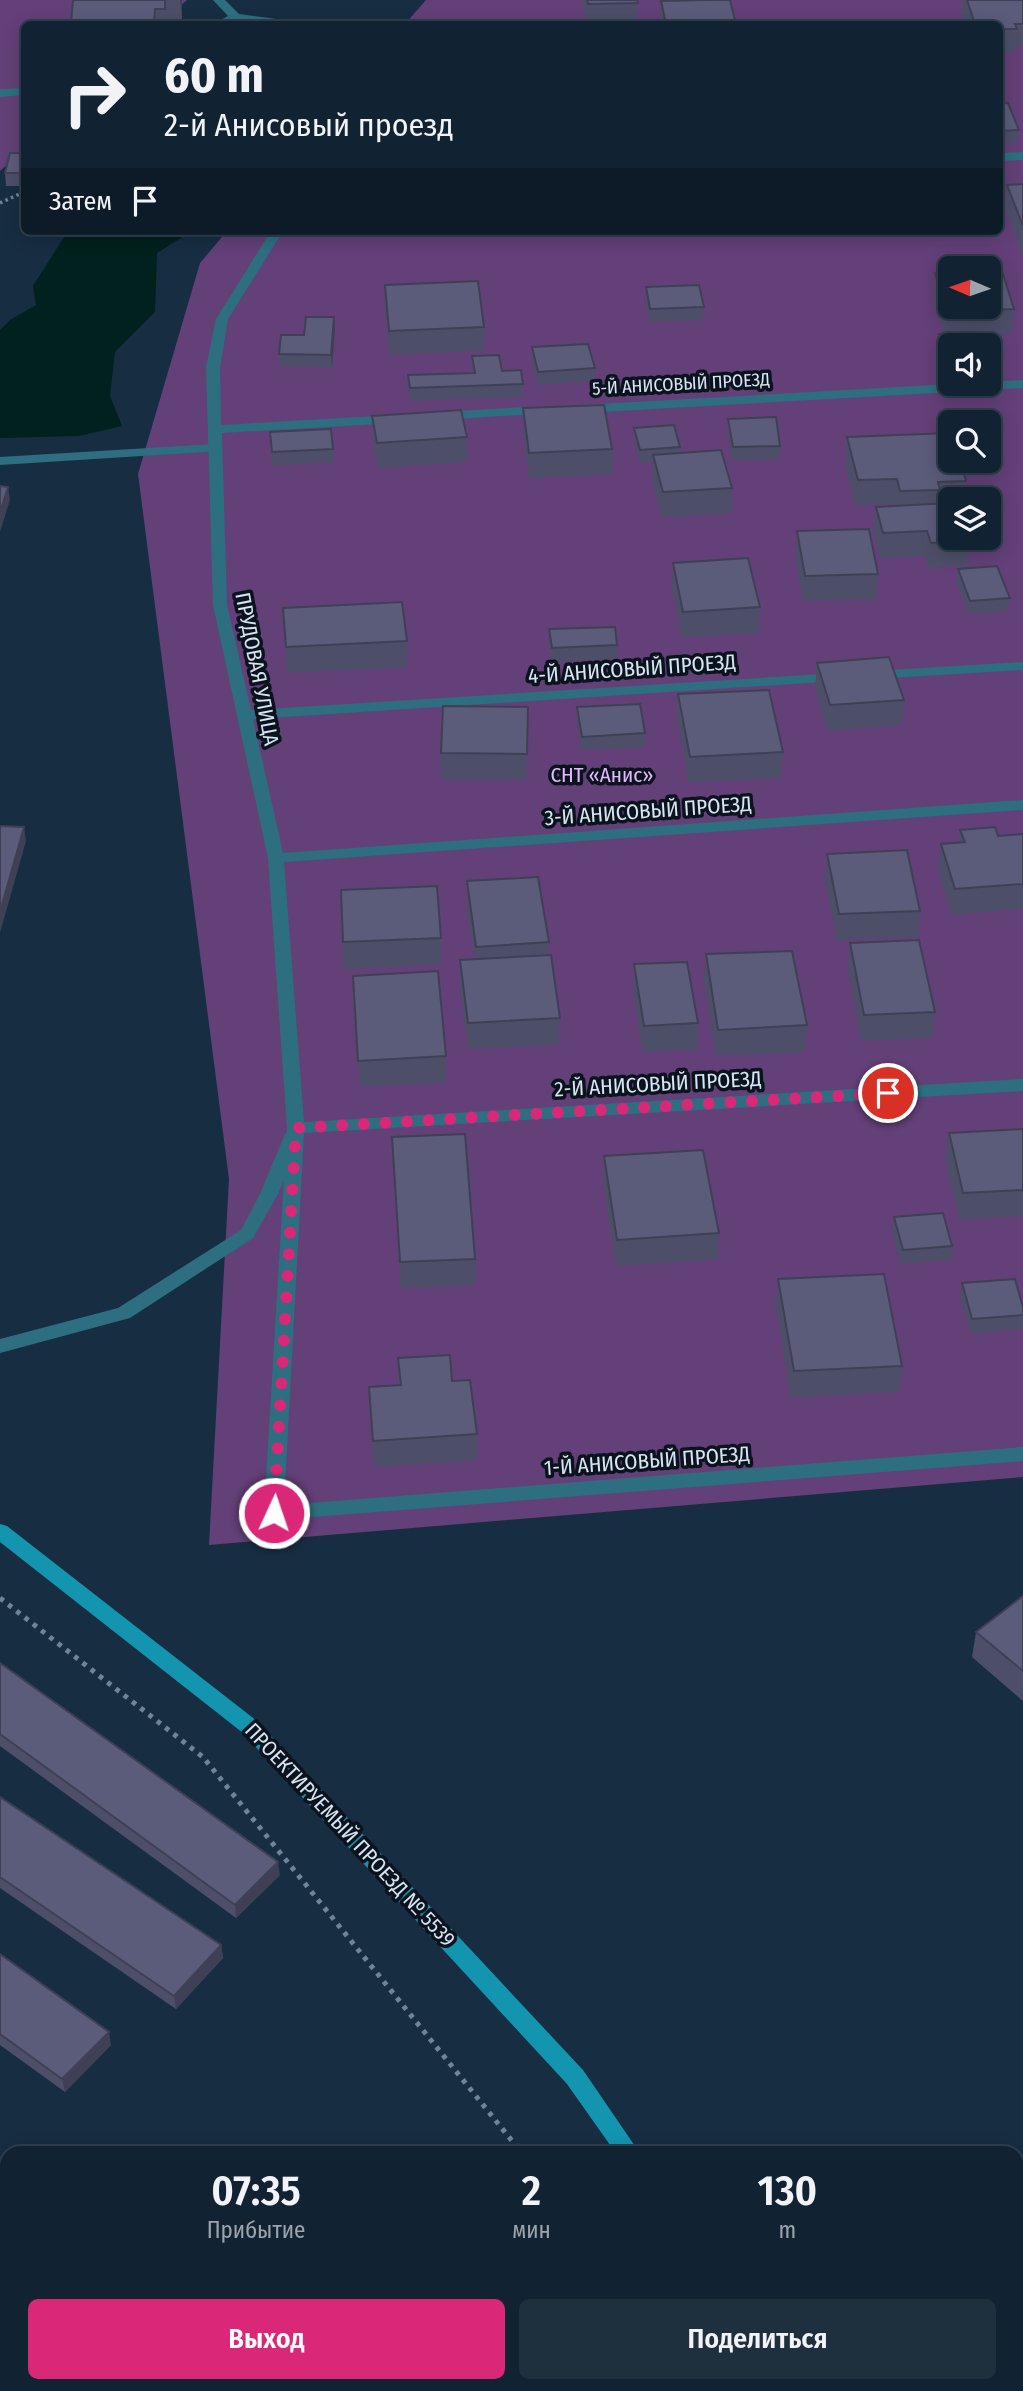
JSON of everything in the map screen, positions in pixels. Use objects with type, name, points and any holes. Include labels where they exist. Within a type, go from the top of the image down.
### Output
[{"type":"street","points":[[219,0],[236,17]]},
{"type":"street","points":[[226,21],[236,17],[268,21]]},
{"type":"street","points":[[0,93],[21,92]]},
{"type":"street","points":[[1003,157],[1023,156]]},
{"type":"street","name":"ПРУДОВАЯ УЛИЦА","points":[[274,235],[222,319],[213,367],[220,605],[276,858],[296,1128],[274,1513]]},
{"type":"street","name":"5-Й АНИСОВЫЙ ПРОЕЗД","points":[[214,429],[1023,384]]},
{"type":"street","points":[[0,461],[215,449]]},
{"type":"street","name":"4-Й АНИСОВЫЙ ПРОЕЗД","points":[[244,715],[1023,666]]},
{"type":"street","name":"3-Й АНИСОВЫЙ ПРОЕЗД","points":[[276,858],[1023,806]]},
{"type":"street","name":"2-Й АНИСОВЫЙ ПРОЕЗД","points":[[296,1128],[1023,1085]]},
{"type":"street","points":[[0,1346],[124,1313],[247,1234],[269,1194],[296,1128]]},
{"type":"street","name":"1-Й АНИСОВЫЙ ПРОЕЗД","points":[[274,1513],[1023,1454]]},
{"type":"street","name":"ПРОЕКТИРУЕМЫЙ ПРОЕЗД № 5539","points":[[0,1531],[250,1727],[575,2077],[624,2146]]},
{"type":"path","points":[[0,202],[21,193]]},
{"type":"path","points":[[0,1598],[203,1757],[516,2146]]},
{"type":"green space","points":[[0,0],[187,0],[163,21],[21,21],[21,152],[0,171]]},
{"type":"green space","name":"СНТ «Анис»","points":[[426,0],[1023,0],[1023,1477],[209,1545],[229,1179],[138,474],[200,263],[224,235],[1003,235],[1003,21],[408,21]]},
{"type":"shaded area","points":[[65,235],[186,235],[157,253],[155,312],[115,352],[110,396],[122,426],[79,436],[0,438],[0,330],[10,320],[36,305],[33,286]]},
{"type":"building","points":[[73,0],[165,0],[165,9],[155,9],[154,21],[71,21]]},
{"type":"building","points":[[587,0],[637,0],[638,3],[588,4]]},
{"type":"building","points":[[730,0],[735,21],[665,21],[661,1]]},
{"type":"building","points":[[967,0],[1023,0],[1023,24],[1015,24],[1017,29],[1003,29],[1003,21],[974,21]]},
{"type":"building","points":[[1003,103],[1008,103],[1019,130],[1003,131]]},
{"type":"building","points":[[10,153],[21,153],[21,173],[5,173]]},
{"type":"building","points":[[1023,184],[1023,226],[1007,185]]},
{"type":"building","points":[[1002,271],[1014,309],[1001,310]]},
{"type":"building","points":[[478,281],[484,327],[389,331],[385,285]]},
{"type":"building","points":[[699,285],[704,307],[650,309],[646,287]]},
{"type":"building","points":[[306,317],[334,317],[331,355],[279,354],[281,335],[304,335]]},
{"type":"building","points":[[588,344],[595,368],[538,372],[532,347]]},
{"type":"building","points":[[499,355],[502,371],[521,370],[523,384],[410,388],[408,375],[475,373],[472,356]]},
{"type":"building","points":[[604,405],[612,449],[529,453],[523,408]]},
{"type":"building","points":[[461,410],[467,437],[377,443],[372,416]]},
{"type":"building","points":[[776,417],[780,446],[733,447],[728,419]]},
{"type":"building","points":[[674,425],[680,447],[640,450],[634,428]]},
{"type":"building","points":[[331,429],[333,449],[272,452],[270,432]]},
{"type":"building","points":[[938,433],[938,473],[964,473],[966,481],[938,482],[938,490],[900,491],[897,479],[858,480],[847,437]]},
{"type":"building","points":[[721,450],[732,488],[663,492],[653,455]]},
{"type":"building","points":[[0,486],[8,487],[0,513]]},
{"type":"building","points":[[938,504],[938,543],[931,543],[927,531],[883,533],[876,507]]},
{"type":"building","points":[[869,529],[878,574],[805,576],[797,531]]},
{"type":"building","points":[[748,558],[760,607],[683,612],[673,563]]},
{"type":"building","points":[[997,566],[1010,598],[970,601],[958,569]]},
{"type":"building","points":[[402,602],[407,641],[286,647],[283,608]]},
{"type":"building","points":[[615,627],[617,645],[552,648],[549,629]]},
{"type":"building","points":[[889,657],[904,700],[830,705],[817,663]]},
{"type":"building","points":[[769,690],[783,752],[690,757],[678,694]]},
{"type":"building","points":[[640,704],[645,733],[582,737],[577,707]]},
{"type":"building","points":[[443,706],[528,707],[527,754],[441,753]]},
{"type":"building","points":[[0,826],[24,827],[0,912]]},
{"type":"building","points":[[995,827],[998,836],[1023,834],[1023,884],[955,889],[941,844],[965,842],[960,830]]},
{"type":"building","points":[[907,850],[920,911],[839,914],[827,854]]},
{"type":"building","points":[[538,877],[549,942],[476,947],[467,881]]},
{"type":"building","points":[[437,886],[441,938],[343,942],[341,890]]},
{"type":"building","points":[[919,940],[935,1012],[864,1015],[850,943]]},
{"type":"building","points":[[792,951],[807,1025],[718,1030],[706,954]]},
{"type":"building","points":[[551,955],[560,1018],[468,1023],[460,960]]},
{"type":"building","points":[[687,962],[698,1023],[644,1026],[634,964]]},
{"type":"building","points":[[438,971],[446,1056],[358,1061],[353,976]]},
{"type":"building","points":[[1023,1129],[1023,1190],[963,1193],[949,1133]]},
{"type":"building","points":[[465,1134],[475,1259],[400,1262],[392,1137]]},
{"type":"building","points":[[703,1150],[719,1233],[617,1240],[604,1156]]},
{"type":"building","points":[[943,1213],[952,1246],[903,1250],[894,1217]]},
{"type":"building","points":[[884,1274],[902,1366],[794,1371],[778,1279]]},
{"type":"building","points":[[1015,1279],[1023,1315],[972,1319],[962,1283]]},
{"type":"building","points":[[450,1355],[452,1381],[470,1380],[477,1434],[373,1441],[369,1387],[401,1385],[398,1358]]},
{"type":"building","points":[[1023,1596],[1023,1671],[976,1632]]},
{"type":"building","points":[[0,1663],[278,1862],[235,1905],[0,1734]]},
{"type":"building","points":[[0,1797],[221,1945],[174,1996],[0,1877]]},
{"type":"building","points":[[0,1954],[109,2032],[62,2079],[0,2034]]},
{"type":"route","points":[[274,1513],[296,1128],[888,1093]]}]
